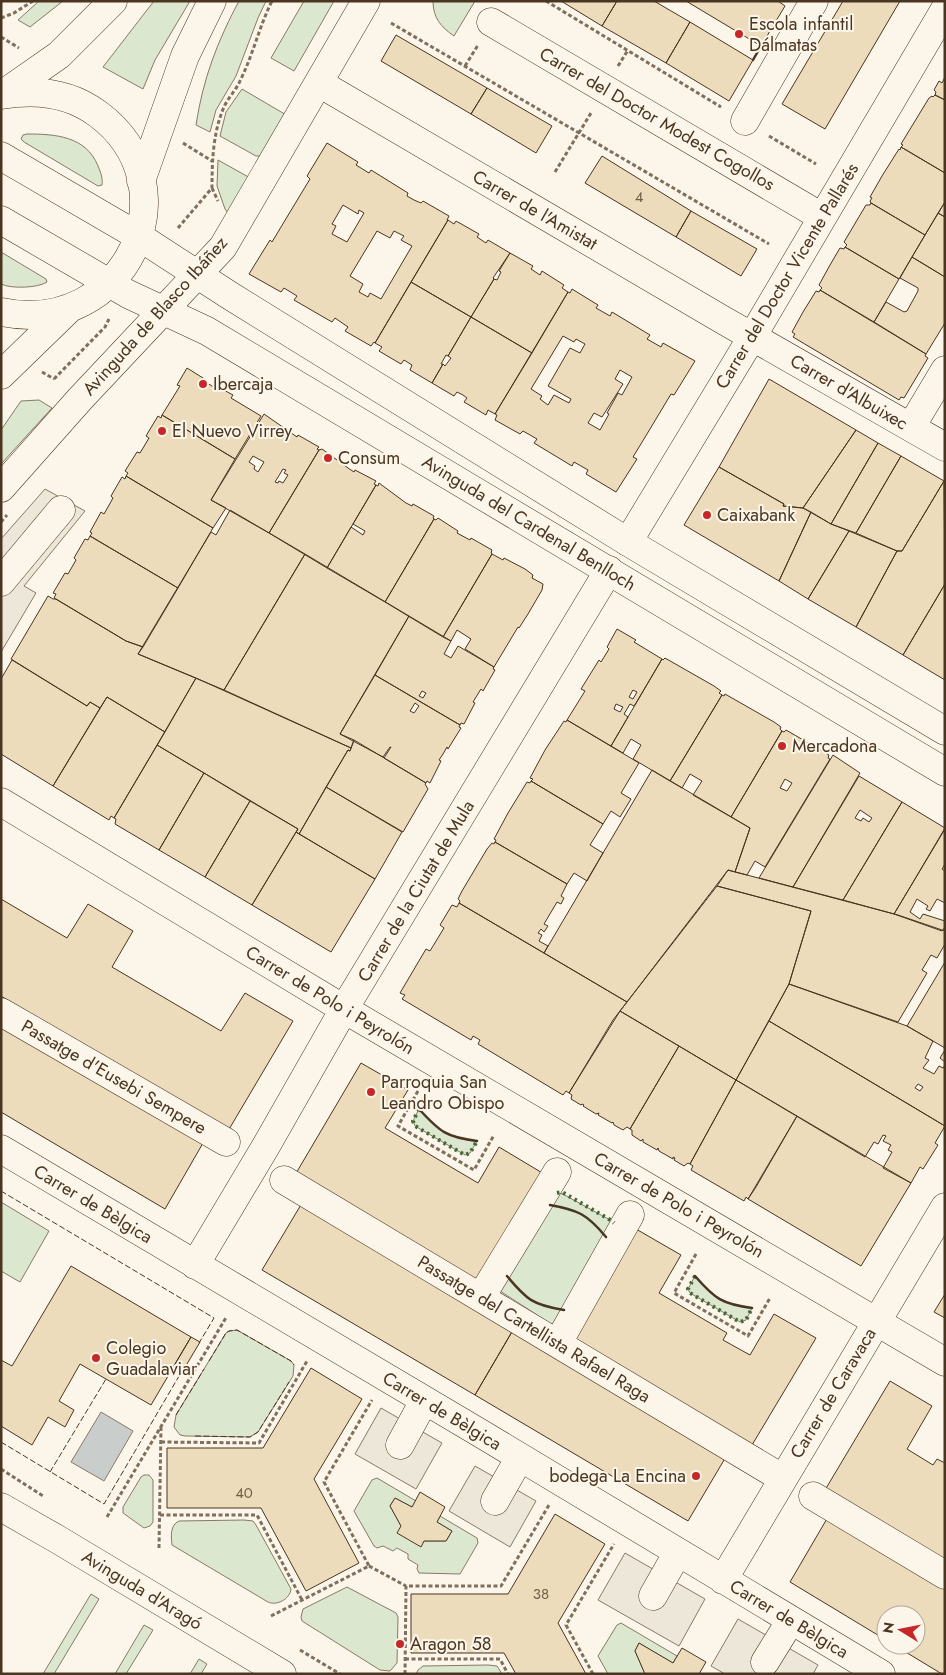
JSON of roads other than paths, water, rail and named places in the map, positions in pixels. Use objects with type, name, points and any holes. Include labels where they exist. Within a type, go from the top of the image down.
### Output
[{"type":"street","points":[[2,95],[59,55],[112,1]]},
{"type":"street","points":[[141,181],[184,56],[212,1]]},
{"type":"street","name":"Avinguda de Blasco Ibáñez","points":[[1,488],[80,399],[223,247],[366,1]]},
{"type":"street","points":[[745,121],[814,1]]},
{"type":"street","name":"Carrer del Doctor Vicente Pallarés","points":[[628,542],[752,337],[945,10]]},
{"type":"street","name":"Carrer del Doctor Modest Cogollos","points":[[491,22],[822,217]]},
{"type":"street","name":"Carrer de l'Amistat","points":[[319,83],[752,337]]},
{"type":"street","points":[[1,312],[34,316],[52,314],[69,309],[95,296],[119,289],[127,261],[149,243],[143,209],[141,181],[135,160],[124,139],[109,122],[90,108],[70,98],[48,92],[25,91],[2,95]]},
{"type":"street","name":"Avinguda del Cardenal Benlloch","points":[[1,156],[149,243],[197,275],[628,542],[945,731]]},
{"type":"street","name":"Avinguda del Cardenal Benlloch","points":[[1,220],[119,289],[208,331],[945,772]]},
{"type":"street","points":[[1,374],[69,309]]},
{"type":"street","name":"Carrer d'Albuixec","points":[[752,337],[945,448]]},
{"type":"street","points":[[910,427],[945,370]]},
{"type":"street","points":[[1,582],[61,510]]},
{"type":"street","name":"Carrer de la Ciutat de Mula","points":[[195,1265],[266,1146],[344,1009],[609,570]]},
{"type":"street","name":"Carrer de Polo i Peyrolón","points":[[1,802],[344,1009],[877,1320],[945,1362]]},
{"type":"street","name":"Passatge d'Eusebi Sempere","points":[[1,1012],[226,1142]]},
{"type":"street","name":"Carrer de Bèlgica","points":[[1,1150],[520,1457],[881,1674]]},
{"type":"street","points":[[481,1297],[557,1172]]},
{"type":"street","name":"Passatge del Cartellista Rafael Raga","points":[[284,1180],[782,1478]]},
{"type":"street","name":"Carrer de Caravaca","points":[[724,1580],[782,1478],[945,1207]]},
{"type":"street","points":[[558,1343],[630,1215]]},
{"type":"street","points":[[400,1445],[424,1400]]},
{"type":"street","points":[[495,1501],[520,1457]]},
{"type":"street","points":[[813,1496],[945,1575]]},
{"type":"street","name":"Avinguda d'Aragó","points":[[1,1507],[282,1674]]},
{"type":"street","points":[[653,1596],[678,1552]]},
{"type":"street","points":[[765,1662],[791,1620]]},
{"type":"place","name":"Escola infantil Dálmatas","points":[[739,34]]},
{"type":"place","name":"Ibercaja","points":[[203,384]]},
{"type":"place","name":"El Nuevo Virrey","points":[[162,431]]},
{"type":"place","name":"Consum","points":[[328,458]]},
{"type":"place","name":"Caixabank","points":[[707,515]]},
{"type":"place","name":"Mercadona","points":[[782,746]]},
{"type":"place","name":"Parroquia San Leandro Obispo","points":[[371,1092]]},
{"type":"place","name":"Colegio Guadalaviar","points":[[96,1358]]},
{"type":"place","name":"bodega La Encina","points":[[696,1476]]},
{"type":"place","name":"Aragon 58","points":[[400,1644]]}]
